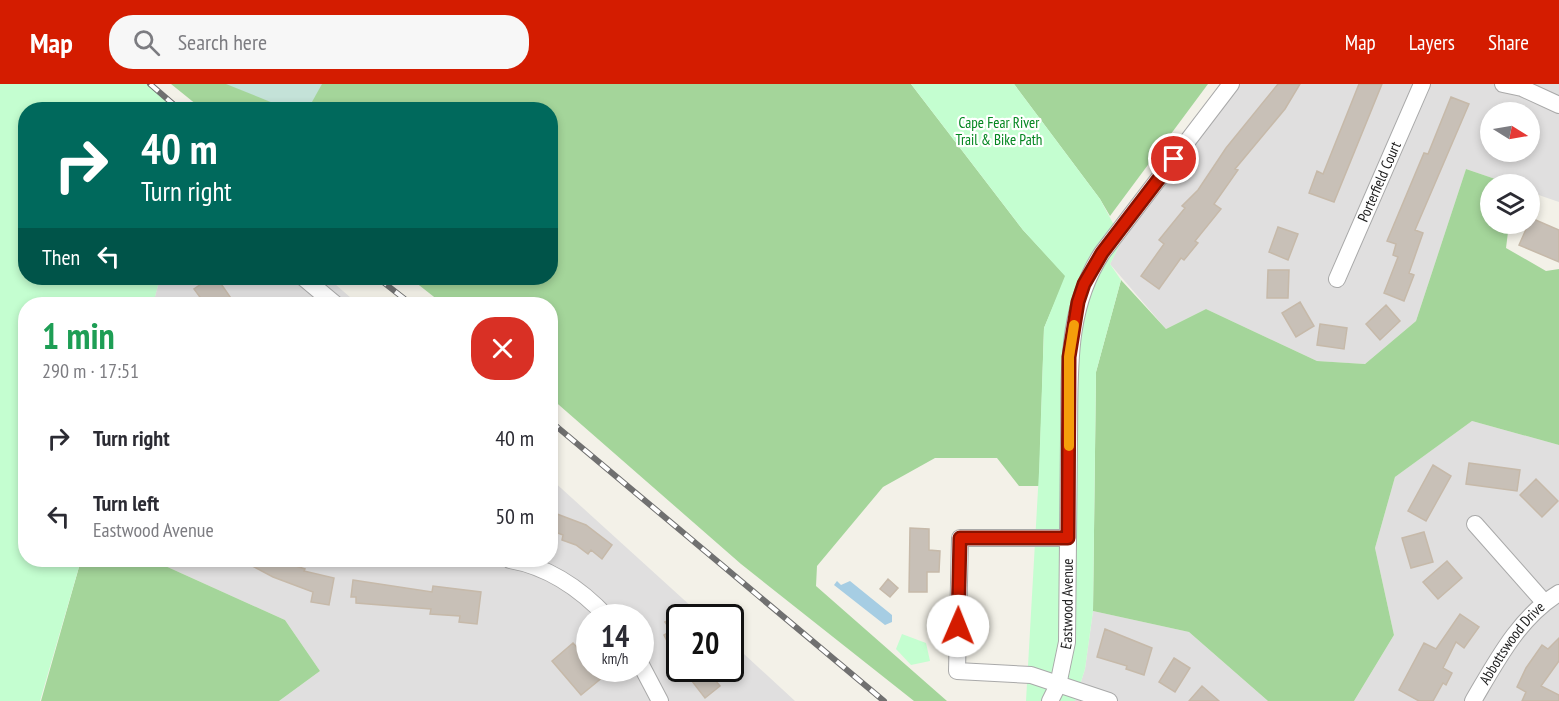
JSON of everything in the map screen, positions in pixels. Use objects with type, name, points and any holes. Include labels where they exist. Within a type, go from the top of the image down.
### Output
[{"type":"street","name":"Eastwood Avenue","points":[[1050,701],[1058,685],[1067,642],[1069,357],[1078,302],[1084,284],[1102,253],[1231,84]]},
{"type":"street","name":"Porterfield Court","points":[[1337,279],[1422,84]]},
{"type":"street","points":[[1503,84],[1522,86],[1559,105]]},
{"type":"street","points":[[312,285],[326,297]]},
{"type":"street","points":[[1475,524],[1544,602]]},
{"type":"street","points":[[1068,538],[960,538],[957,670],[1031,675],[1109,701]]},
{"type":"street","points":[[540,567],[565,580],[592,604]]},
{"type":"street","name":"Abbottswood Drive","points":[[1473,701],[1510,641],[1544,602],[1559,593]]},
{"type":"street","points":[[650,682],[660,701]]},
{"type":"shaded area","points":[[226,84],[322,84],[312,102],[271,102]]},
{"type":"shaded area","points":[[1240,84],[1559,84],[1559,202],[1540,195],[1540,174],[1481,174],[1466,169],[1416,321],[1365,364],[1317,361],[1206,309],[1166,329],[1110,264],[1122,240]]},
{"type":"shaded area","points":[[158,285],[336,285],[350,297],[155,297]]},
{"type":"shaded area","points":[[1472,421],[1559,445],[1559,701],[1354,701],[1394,635],[1375,548],[1395,477]]},
{"type":"shaded area","points":[[558,485],[689,604],[666,604],[666,682],[744,682],[744,654],[795,701],[279,701],[320,671],[285,620],[168,567],[558,567]]},
{"type":"shaded area","points":[[837,581],[841,585],[850,581],[892,615],[892,622],[885,625],[834,585]]},
{"type":"shaded area","points":[[1093,611],[1189,632],[1268,701],[1075,701],[1085,669]]},
{"type":"green space","points":[[0,84],[149,84],[171,102],[18,102],[18,285],[158,285],[155,297],[18,297],[18,567],[79,567],[40,701],[0,701]]},
{"type":"green space","points":[[171,84],[911,84],[1023,230],[1066,276],[1044,328],[1039,486],[1019,486],[997,458],[935,458],[883,487],[817,566],[816,586],[947,701],[914,701],[741,564],[558,404],[558,297],[434,297],[419,285],[558,285],[558,102],[193,102]]},
{"type":"green space","name":"Cape Fear River Trail & Bike Path","points":[[911,84],[1014,84],[1100,199],[1122,240],[1110,264],[1121,280],[1096,372],[1093,611],[1085,669],[1075,701],[1026,701],[1039,472],[1044,328],[1065,276],[1023,230]]},
{"type":"green space","points":[[1014,84],[1208,84],[1110,216],[1100,199]]},
{"type":"green space","points":[[1466,169],[1481,174],[1480,234],[1508,234],[1506,248],[1546,271],[1559,269],[1559,445],[1472,421],[1395,477],[1375,548],[1394,635],[1354,701],[1268,701],[1189,632],[1093,611],[1096,372],[1121,280],[1166,329],[1206,309],[1317,361],[1365,364],[1416,321]]},
{"type":"green space","points":[[79,567],[168,567],[285,620],[320,671],[279,701],[41,701]]},
{"type":"green space","points":[[902,634],[926,643],[930,661],[911,665],[896,649]]},
{"type":"building","points":[[1278,84],[1300,84],[1285,109],[1235,169],[1238,170],[1214,204],[1221,209],[1195,241],[1198,243],[1184,260],[1181,258],[1159,289],[1141,276],[1164,244],[1159,240],[1185,208],[1182,206],[1198,190],[1226,148]]},
{"type":"building","points":[[1359,84],[1382,84],[1334,202],[1309,193],[1317,171],[1323,174]]},
{"type":"building","points":[[1451,97],[1469,104],[1415,230],[1423,233],[1409,273],[1414,275],[1404,301],[1384,293],[1398,257],[1393,255],[1396,244],[1387,241],[1424,153],[1428,154]]},
{"type":"building","points":[[1540,222],[1559,230],[1559,262],[1519,245],[1524,234],[1540,234]]},
{"type":"building","points":[[1278,227],[1298,234],[1288,260],[1269,252]]},
{"type":"building","points":[[1268,270],[1289,270],[1288,298],[1267,298]]},
{"type":"building","points":[[200,285],[222,285],[230,297],[200,297],[194,289]]},
{"type":"building","points":[[1300,302],[1314,326],[1296,337],[1282,313]]},
{"type":"building","points":[[1386,305],[1400,321],[1380,340],[1366,324]]},
{"type":"building","points":[[1320,324],[1347,328],[1344,349],[1317,345]]},
{"type":"building","points":[[1469,463],[1520,470],[1517,491],[1466,484]]},
{"type":"building","points":[[1433,465],[1451,476],[1426,521],[1408,511]]},
{"type":"building","points":[[1536,479],[1558,501],[1542,517],[1520,495]]},
{"type":"building","points":[[558,514],[586,525],[612,545],[602,559],[591,550],[588,554],[576,545],[562,540],[563,535],[558,533]]},
{"type":"building","points":[[910,528],[929,529],[929,550],[940,551],[939,572],[927,572],[927,592],[909,592]]},
{"type":"building","points":[[1424,532],[1433,562],[1411,568],[1402,538]]},
{"type":"building","points":[[1447,561],[1462,578],[1438,599],[1423,582]]},
{"type":"building","points":[[254,567],[299,567],[305,569],[304,571],[334,578],[329,605],[311,602],[313,592],[273,577]]},
{"type":"building","points":[[888,579],[898,588],[890,597],[880,589]]},
{"type":"building","points":[[353,580],[432,592],[433,586],[481,592],[477,624],[459,622],[460,616],[430,614],[431,609],[356,603],[356,597],[351,597]]},
{"type":"building","points":[[1460,614],[1479,627],[1464,648],[1456,642],[1443,668],[1452,673],[1446,685],[1443,683],[1433,701],[1419,701],[1399,690],[1424,643],[1436,649]]},
{"type":"building","points":[[1105,629],[1152,648],[1144,675],[1126,669],[1127,666],[1097,657]]},
{"type":"building","points":[[1559,638],[1559,661],[1541,686],[1559,695],[1559,701],[1522,701],[1526,692],[1517,687],[1526,668],[1542,645],[1548,649]]},
{"type":"building","points":[[573,643],[576,646],[576,682],[597,682],[581,695],[552,661]]},
{"type":"building","points":[[1174,658],[1190,668],[1175,692],[1159,682]]},
{"type":"building","points":[[693,682],[717,682],[720,686],[705,698]]},
{"type":"building","points":[[1202,686],[1219,701],[1189,701]]},
{"type":"railway","points":[[150,84],[171,102]]},
{"type":"railway","points":[[387,285],[402,297]]},
{"type":"railway","points":[[558,428],[884,701]]},
{"type":"slow traffic","points":[[1069,446],[1069,357],[1074,325]]},
{"type":"route","points":[[958,626],[960,538],[1068,538],[1069,357],[1078,302],[1084,284],[1102,253],[1174,159]]}]
